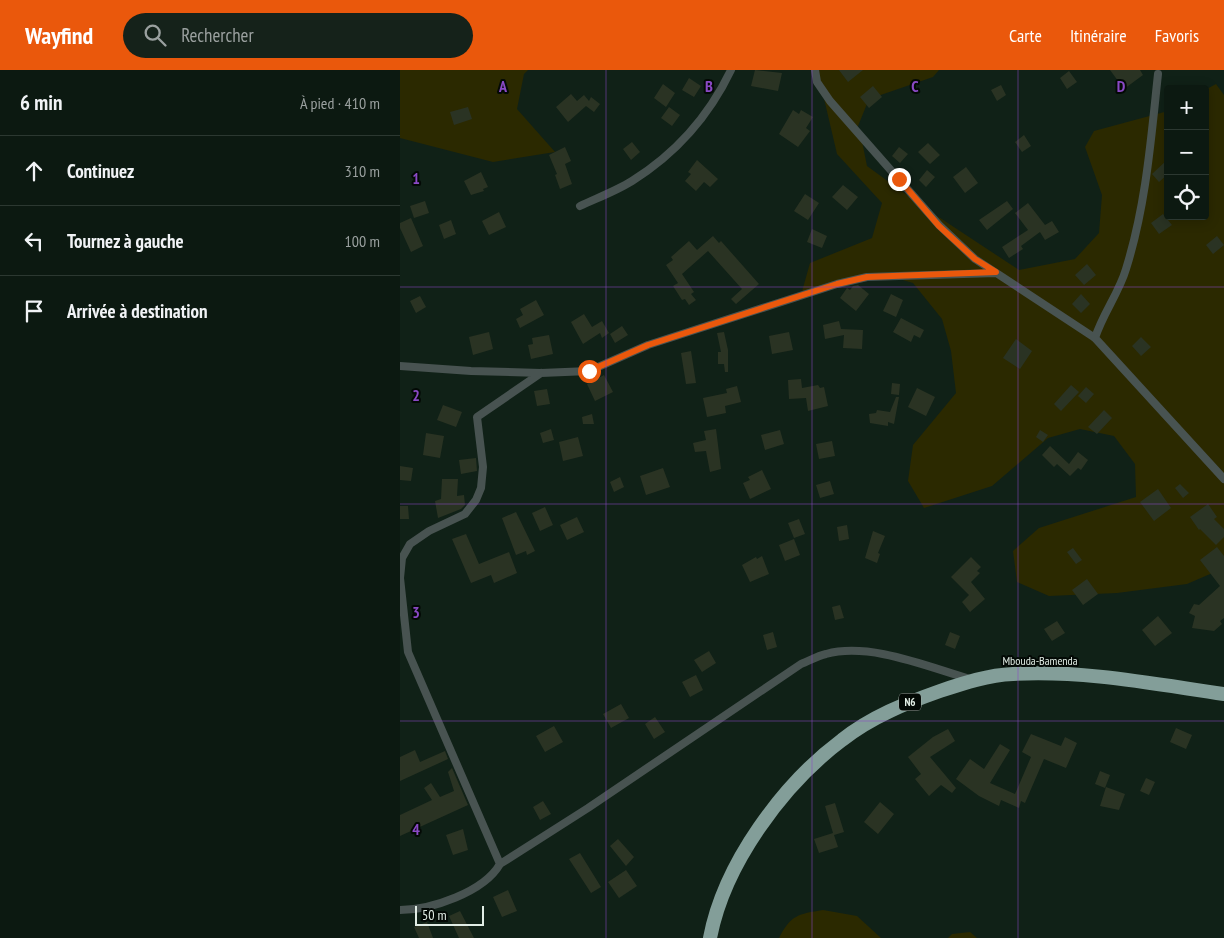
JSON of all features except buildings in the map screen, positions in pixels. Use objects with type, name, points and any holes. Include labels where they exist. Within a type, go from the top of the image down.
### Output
[{"type":"highway","name":"Mbouda-Bamenda","points":[[710,938],[723,896],[742,856],[769,814],[806,771],[842,740],[874,719],[912,701],[972,680],[1012,674],[1050,673],[1104,677],[1224,694]]},
{"type":"street","points":[[580,206],[632,181],[674,149],[700,122],[718,97],[731,70]]},
{"type":"street","points":[[814,70],[817,82],[830,101],[862,140],[939,226],[975,259],[1095,338],[1224,479]]},
{"type":"street","points":[[1095,338],[1101,319],[1126,272],[1139,225],[1158,74]]},
{"type":"street","points":[[400,366],[541,373],[589,371],[648,345],[828,286],[867,277],[996,272]]},
{"type":"street","points":[[500,864],[408,652],[400,578],[405,551],[410,544],[429,531],[471,509],[481,488],[483,467],[477,417],[541,373]]},
{"type":"street","points":[[400,648],[408,652]]},
{"type":"street","points":[[400,910],[417,910],[449,899],[483,882],[494,873],[500,864],[588,808],[801,664],[826,654],[850,651],[889,655],[972,680]]},
{"type":"shaded area","points":[[400,70],[528,70],[524,74],[517,109],[555,152],[493,162],[400,138]]},
{"type":"shaded area","points":[[815,70],[939,70],[933,77],[869,99],[856,131],[862,141],[867,166],[922,206],[1019,270],[1075,259],[1099,233],[1102,195],[1085,147],[1094,131],[1164,112],[1164,220],[1209,220],[1209,88],[1216,84],[1224,95],[1224,568],[1187,584],[1117,593],[1049,596],[1017,582],[1013,551],[1039,528],[1136,497],[1135,464],[1114,436],[1080,429],[1048,438],[992,486],[924,508],[908,481],[913,445],[956,393],[951,351],[942,319],[913,283],[889,276],[801,295],[810,263],[872,238],[882,203],[837,154],[822,90]]},
{"type":"shaded area","points":[[823,910],[857,916],[881,938],[779,938],[787,924],[796,917]]},
{"type":"shaded area","points":[[970,932],[977,938],[948,938],[952,934]]},
{"type":"route","points":[[589,371],[648,345],[837,284],[867,277],[996,272],[975,259],[939,226],[899,179]]}]
